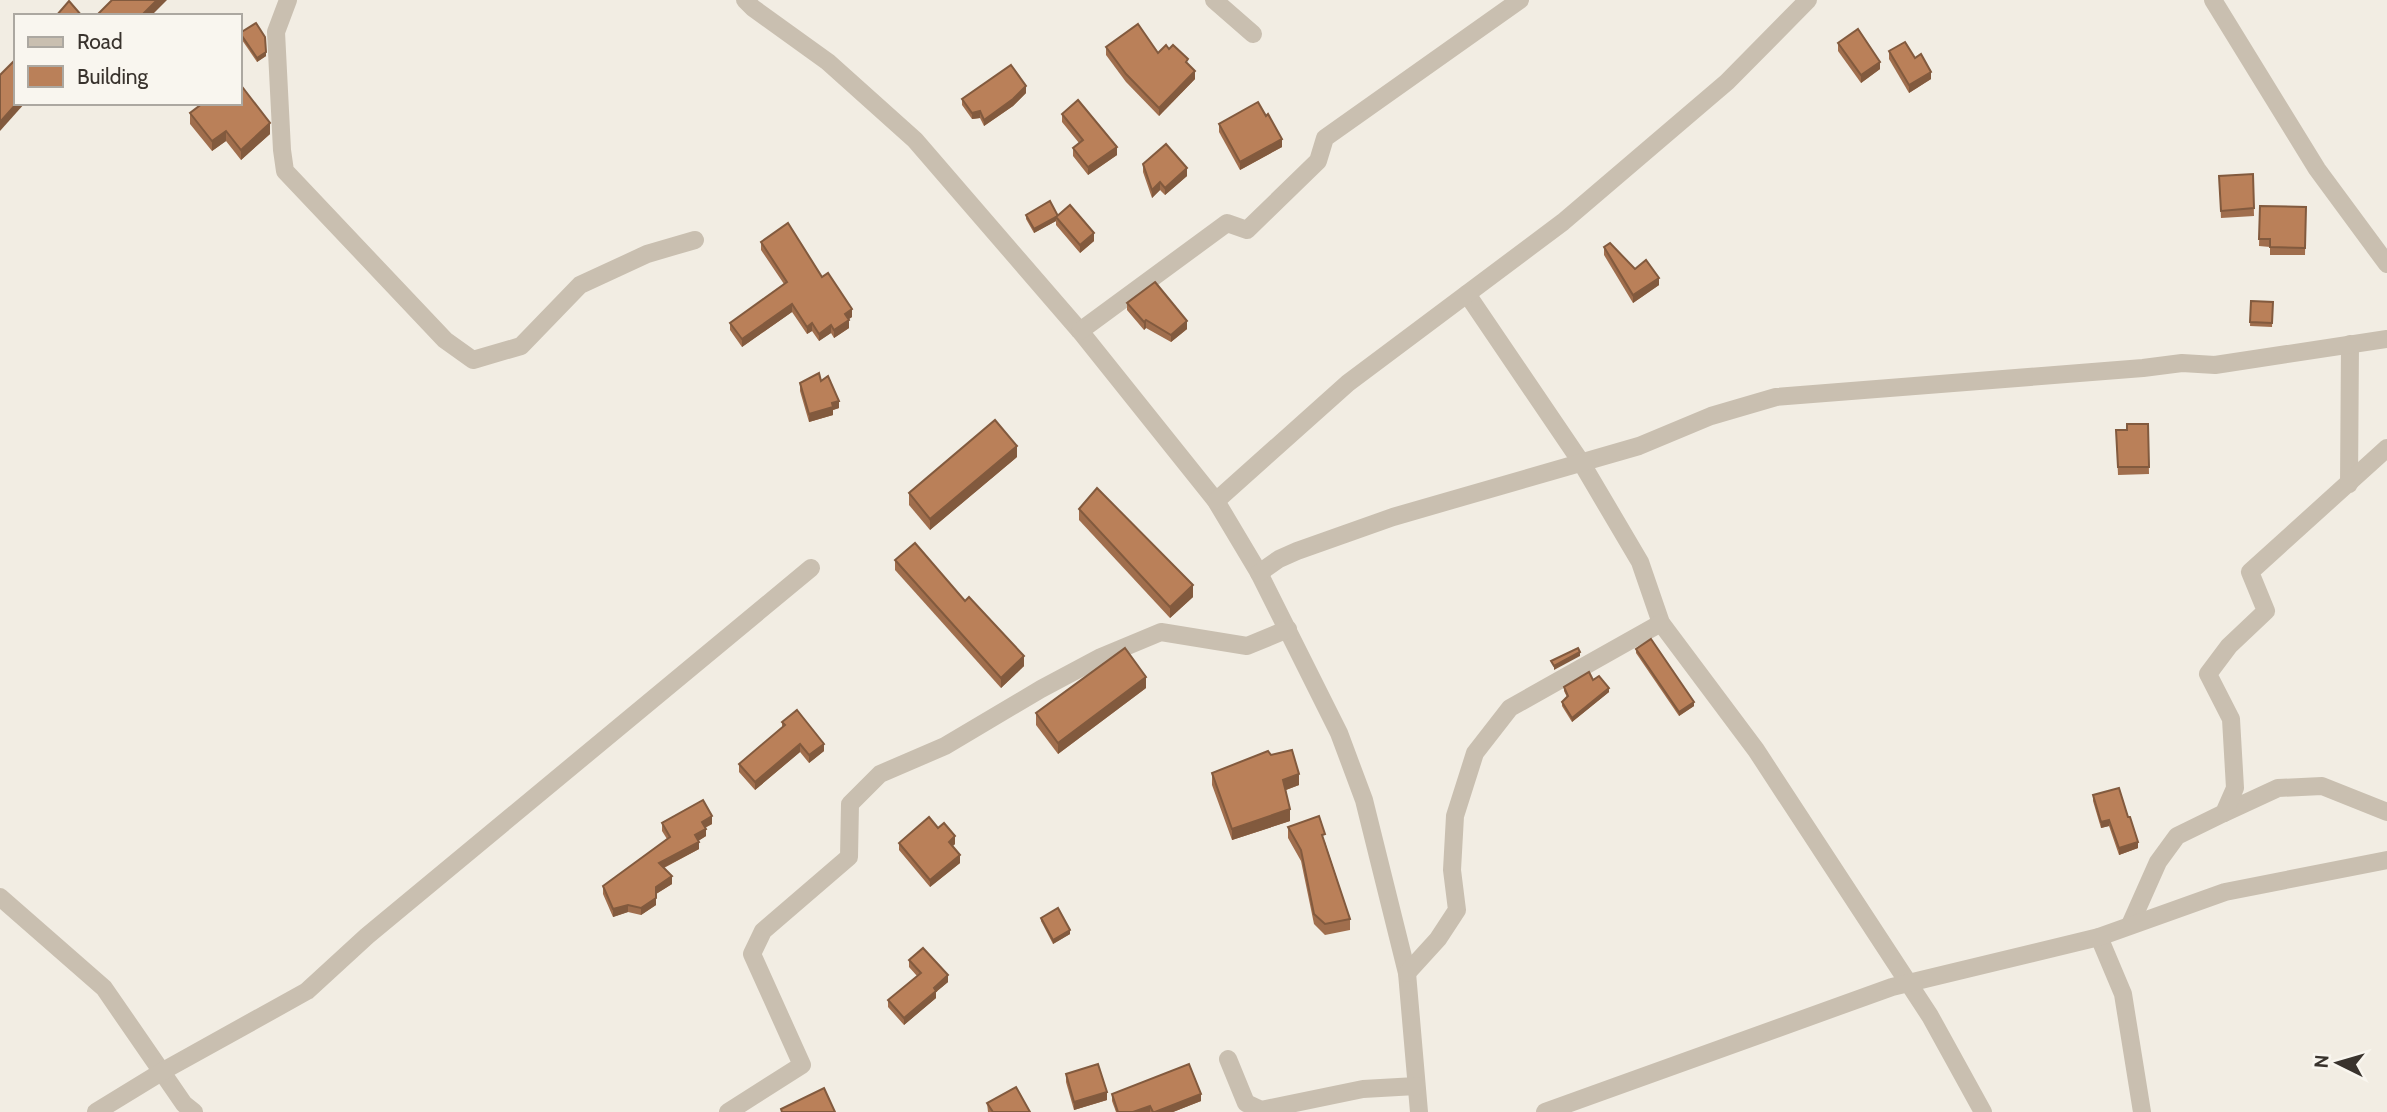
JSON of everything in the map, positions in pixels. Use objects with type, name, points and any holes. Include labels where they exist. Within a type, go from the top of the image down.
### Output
[{"type":"street","points":[[288,0],[276,32],[285,171],[445,340],[473,360],[521,346],[580,285],[647,254],[695,240]]},
{"type":"street","points":[[1214,0],[1253,34]]},
{"type":"street","points":[[1080,331],[1227,223],[1247,230],[1318,161],[1325,138],[1520,0]]},
{"type":"street","points":[[1216,501],[1348,383],[1563,222],[1727,82],[1808,0]]},
{"type":"street","points":[[2213,0],[2317,169],[2387,264]]},
{"type":"street","points":[[754,3],[828,62],[915,140],[1080,331],[1216,501],[1259,573],[1288,629],[1339,733],[1364,800],[1406,973],[1419,1112]]},
{"type":"street","points":[[1467,294],[1581,462],[1640,562],[1661,623],[1756,750],[1909,982],[1983,1112]]},
{"type":"street","points":[[1259,573],[1297,551],[1393,517],[1639,446],[1711,416],[1776,397],[2182,363],[2215,365],[2387,339]]},
{"type":"street","points":[[2349,484],[2350,344]]},
{"type":"street","points":[[2224,813],[2235,788],[2231,719],[2208,674],[2229,646],[2266,611],[2250,572],[2387,448]]},
{"type":"street","points":[[96,1112],[163,1071],[307,991],[367,936],[811,568]]},
{"type":"street","points":[[1406,973],[1438,939],[1457,910],[1452,870],[1455,816],[1475,752],[1510,708],[1661,623]]},
{"type":"street","points":[[728,1112],[802,1065],[752,954],[763,932],[849,858],[850,804],[880,774],[945,746],[1101,657],[1161,632],[1247,646],[1288,629]]},
{"type":"street","points":[[2130,925],[2158,862],[2176,836],[2278,789],[2322,786],[2387,812]]},
{"type":"street","points":[[1545,1112],[1909,982],[2099,937],[2225,892],[2387,860]]},
{"type":"street","points":[[0,897],[104,988],[184,1104],[194,1112]]},
{"type":"street","points":[[2099,937],[2123,994],[2142,1112]]},
{"type":"street","points":[[1228,1059],[1246,1103],[1261,1110],[1363,1089],[1416,1086]]},
{"type":"building","points":[[112,0],[157,0],[143,14],[98,14]]},
{"type":"building","points":[[69,1],[80,14],[58,14]]},
{"type":"building","points":[[256,23],[265,37],[266,52],[257,58],[242,32]]},
{"type":"building","points":[[1138,24],[1158,53],[1166,45],[1169,49],[1173,45],[1188,59],[1186,62],[1195,71],[1159,108],[1126,74],[1106,47]]},
{"type":"building","points":[[1858,29],[1880,62],[1861,75],[1838,43]]},
{"type":"building","points":[[1905,42],[1915,58],[1921,54],[1931,72],[1909,85],[1889,51]]},
{"type":"building","points":[[14,61],[15,105],[0,122],[0,75]]},
{"type":"building","points":[[1011,65],[1026,86],[984,120],[980,111],[972,113],[962,99]]},
{"type":"building","points":[[242,87],[270,123],[241,150],[226,131],[212,141],[190,113],[200,105],[242,105]]},
{"type":"building","points":[[1078,100],[1117,147],[1088,167],[1073,148],[1083,140],[1062,114]]},
{"type":"building","points":[[1258,102],[1282,139],[1240,162],[1219,124]]},
{"type":"building","points":[[1166,144],[1187,168],[1165,188],[1160,182],[1152,190],[1143,164]]},
{"type":"building","points":[[2253,174],[2254,208],[2221,211],[2219,176]]},
{"type":"building","points":[[1050,201],[1058,216],[1034,229],[1026,215]]},
{"type":"building","points":[[1070,205],[1094,233],[1080,245],[1056,217]]},
{"type":"building","points":[[2260,206],[2306,207],[2305,248],[2270,247],[2270,239],[2259,239]]},
{"type":"building","points":[[788,223],[822,277],[828,273],[852,309],[845,314],[849,320],[834,330],[831,325],[819,334],[812,323],[807,327],[792,304],[742,339],[730,323],[787,282],[761,242]]},
{"type":"building","points":[[1610,243],[1635,269],[1646,260],[1659,278],[1633,295],[1604,247]]},
{"type":"building","points":[[1155,282],[1187,321],[1171,335],[1146,320],[1144,322],[1127,303]]},
{"type":"building","points":[[2251,301],[2273,302],[2272,323],[2250,322]]},
{"type":"building","points":[[819,373],[821,381],[828,376],[839,401],[832,403],[833,407],[809,414],[800,383]]},
{"type":"building","points":[[995,420],[1017,446],[930,519],[909,493]]},
{"type":"building","points":[[2127,424],[2148,424],[2149,467],[2118,467],[2116,430],[2127,430]]},
{"type":"building","points":[[1097,488],[1193,585],[1170,607],[1079,509]]},
{"type":"building","points":[[915,543],[965,601],[969,597],[1024,656],[1001,678],[895,560]]},
{"type":"building","points":[[1651,639],[1694,702],[1679,712],[1636,649]]},
{"type":"building","points":[[1125,648],[1146,677],[1058,743],[1036,713]]},
{"type":"building","points":[[1578,648],[1580,652],[1554,666],[1551,661]]},
{"type":"building","points":[[1589,672],[1593,680],[1599,676],[1609,688],[1572,718],[1562,702],[1568,696],[1564,687]]},
{"type":"building","points":[[797,710],[824,744],[809,755],[800,744],[755,782],[739,764],[785,725],[782,722]]},
{"type":"building","points":[[1292,750],[1299,774],[1283,780],[1290,809],[1232,829],[1212,773],[1268,751],[1271,755]]},
{"type":"building","points":[[2119,788],[2138,842],[2119,848],[2109,820],[2101,822],[2093,795]]},
{"type":"building","points":[[703,800],[712,816],[702,822],[706,829],[695,835],[699,842],[659,863],[672,876],[656,887],[656,898],[641,908],[628,905],[613,909],[603,886],[670,837],[662,823]]},
{"type":"building","points":[[1319,816],[1325,834],[1322,835],[1350,919],[1325,924],[1314,914],[1301,850],[1288,827]]},
{"type":"building","points":[[929,817],[938,828],[944,823],[955,836],[949,842],[960,855],[930,880],[899,843]]},
{"type":"building","points":[[1058,908],[1070,930],[1053,940],[1041,918]]},
{"type":"building","points":[[923,948],[948,975],[934,988],[936,991],[904,1018],[888,1000],[921,973],[909,960]]},
{"type":"building","points":[[1098,1064],[1107,1092],[1074,1102],[1066,1074]]},
{"type":"building","points":[[1189,1064],[1201,1094],[1155,1112],[1150,1106],[1133,1112],[1118,1112],[1112,1094]]},
{"type":"building","points":[[1016,1087],[1030,1112],[993,1112],[987,1103]]},
{"type":"building","points":[[824,1088],[835,1112],[782,1112],[781,1109]]}]
